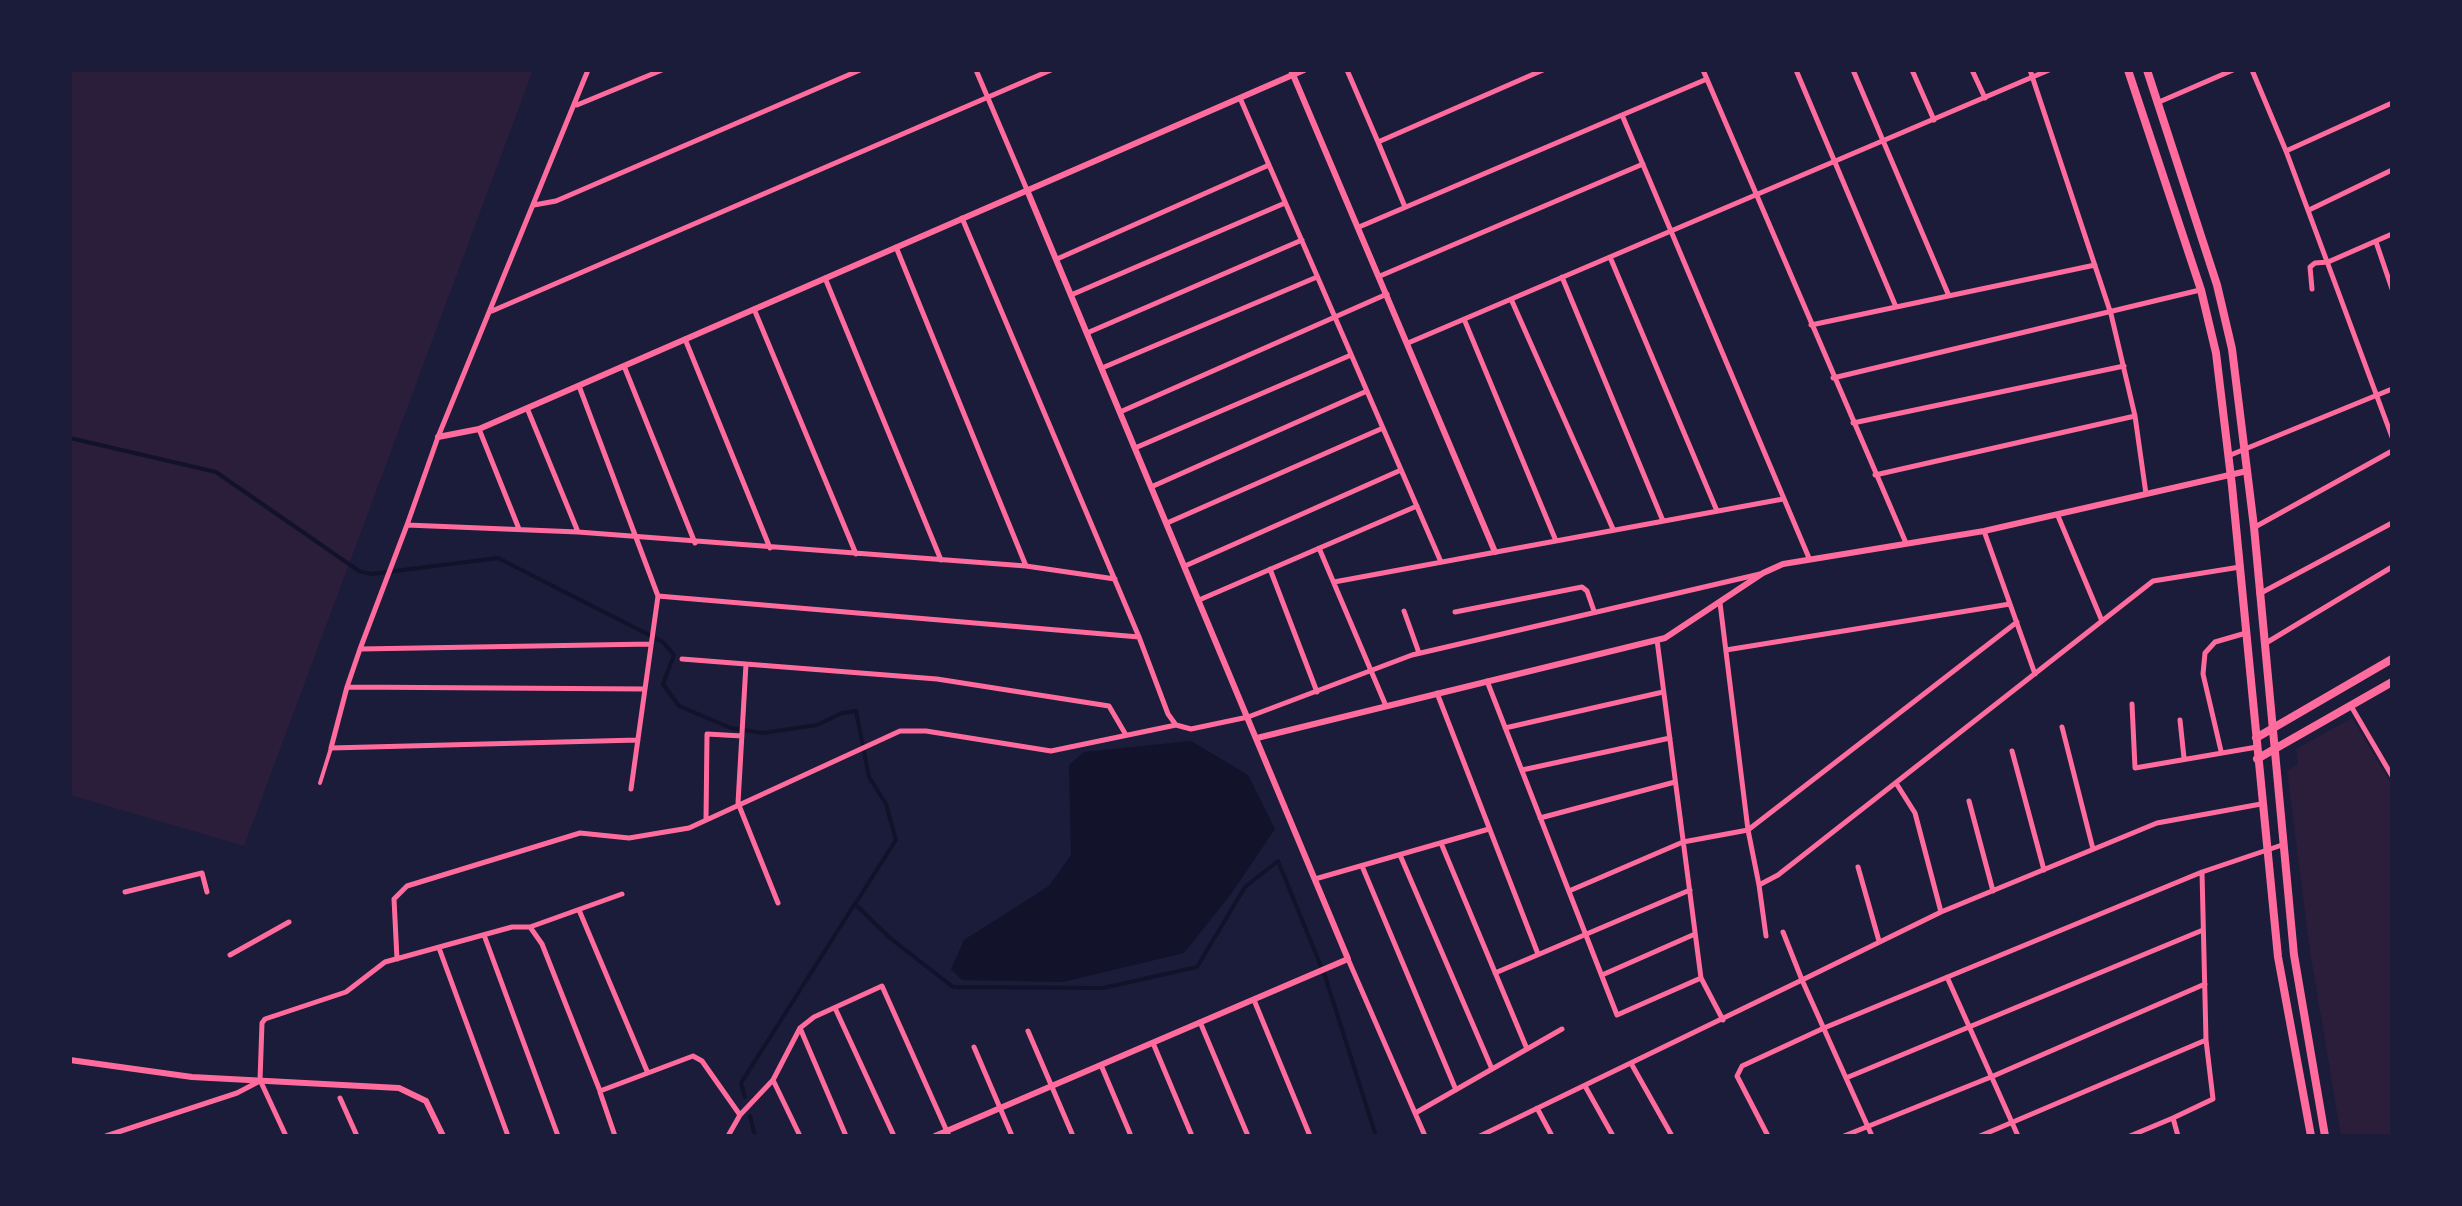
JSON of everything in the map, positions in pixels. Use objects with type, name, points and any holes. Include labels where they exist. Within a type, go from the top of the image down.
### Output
[{"type":"main road","points":[[2128,70],[2200,290],[2216,352],[2278,957],[2312,1136]]},
{"type":"main road","points":[[2147,70],[2216,285],[2232,350],[2254,528],[2294,955],[2325,1136]]},
{"type":"main road","points":[[2256,743],[2271,730],[2392,659]]},
{"type":"main road","points":[[2258,758],[2392,682]]},
{"type":"street","points":[[320,783],[347,687],[438,437],[588,70]]},
{"type":"street","points":[[576,105],[662,70]]},
{"type":"street","points":[[534,205],[556,201],[860,70]]},
{"type":"street","points":[[976,70],[1425,1136]]},
{"type":"street","points":[[490,312],[1051,70]]},
{"type":"street","points":[[438,437],[480,429],[1304,70]]},
{"type":"street","points":[[1348,70],[1405,207]]},
{"type":"street","points":[[1378,142],[1543,70]]},
{"type":"street","points":[[1703,70],[1906,543]]},
{"type":"street","points":[[1796,70],[1896,307]]},
{"type":"street","points":[[1853,70],[1949,296]]},
{"type":"street","points":[[1912,70],[1934,120]]},
{"type":"street","points":[[1972,70],[1985,98]]},
{"type":"street","points":[[2030,70],[2111,314],[2134,416],[2146,494]]},
{"type":"street","points":[[1408,343],[2049,70]]},
{"type":"street","points":[[2159,102],[2232,70]]},
{"type":"street","points":[[2252,70],[2286,150],[2392,436]]},
{"type":"street","points":[[1292,72],[1495,552]]},
{"type":"street","points":[[1359,227],[1707,79]]},
{"type":"street","points":[[1240,98],[1441,562]]},
{"type":"street","points":[[2286,150],[2392,103]]},
{"type":"street","points":[[1622,115],[1810,558]]},
{"type":"street","points":[[1380,276],[1642,164]]},
{"type":"street","points":[[1056,259],[1269,165]]},
{"type":"street","points":[[2308,210],[2392,170]]},
{"type":"street","points":[[1071,295],[1285,203]]},
{"type":"street","points":[[962,218],[1168,714],[1176,725]]},
{"type":"street","points":[[2312,289],[2310,267],[2392,234]]},
{"type":"street","points":[[1087,333],[1302,240]]},
{"type":"street","points":[[2376,242],[2392,289]]},
{"type":"street","points":[[896,247],[1026,566]]},
{"type":"street","points":[[1610,257],[1718,511]]},
{"type":"street","points":[[1811,325],[2095,265]]},
{"type":"street","points":[[1562,277],[1663,521]]},
{"type":"street","points":[[825,278],[941,560]]},
{"type":"street","points":[[1102,368],[1318,278]]},
{"type":"street","points":[[1833,378],[2200,290]]},
{"type":"street","points":[[1120,412],[1387,294]]},
{"type":"street","points":[[1511,299],[1614,530]]},
{"type":"street","points":[[754,309],[856,554]]},
{"type":"street","points":[[1464,319],[1556,541]]},
{"type":"street","points":[[685,339],[770,548]]},
{"type":"street","points":[[1135,448],[1351,354]]},
{"type":"street","points":[[624,366],[695,543]]},
{"type":"street","points":[[1852,423],[2124,366]]},
{"type":"street","points":[[579,386],[658,596],[631,790]]},
{"type":"street","points":[[2228,456],[2392,390]]},
{"type":"street","points":[[1152,486],[1367,392]]},
{"type":"street","points":[[527,408],[578,532]]},
{"type":"street","points":[[1874,475],[2134,416]]},
{"type":"street","points":[[1167,523],[1382,428]]},
{"type":"street","points":[[480,429],[519,530]]},
{"type":"street","points":[[2254,528],[2392,451]]},
{"type":"street","points":[[1185,566],[1401,470]]},
{"type":"street","points":[[398,959],[394,899],[408,886],[580,833],[629,838],[689,828],[900,731],[926,731],[1050,751],[1176,725],[1191,729],[1248,717],[1370,668],[1419,653],[1762,573],[1810,558],[1984,531],[2247,471]]},
{"type":"street","points":[[1334,582],[1783,499]]},
{"type":"street","points":[[1199,600],[1416,506]]},
{"type":"street","points":[[2058,516],[2102,621]]},
{"type":"street","points":[[2259,594],[2392,523]]},
{"type":"street","points":[[407,525],[578,532],[1026,566],[1115,579]]},
{"type":"street","points":[[1984,531],[2035,674]]},
{"type":"street","points":[[1320,548],[1386,706]]},
{"type":"street","points":[[1758,886],[1778,875],[2153,581],[2240,568]]},
{"type":"street","points":[[2264,645],[2392,568]]},
{"type":"street","points":[[1270,570],[1317,692]]},
{"type":"street","points":[[1257,738],[1665,638],[1762,573]]},
{"type":"street","points":[[1455,612],[1582,587],[1587,590],[1594,611]]},
{"type":"street","points":[[658,596],[1139,637]]},
{"type":"street","points":[[1720,601],[1748,830],[1766,936]]},
{"type":"street","points":[[1726,650],[2010,604]]},
{"type":"street","points":[[1404,611],[1419,653]]},
{"type":"street","points":[[1568,891],[1683,842],[1748,830],[2016,622]]},
{"type":"street","points":[[2221,752],[2204,674],[2205,653],[2215,642],[2246,633]]},
{"type":"street","points":[[1657,640],[1701,978],[1723,1020]]},
{"type":"street","points":[[360,649],[652,644]]},
{"type":"street","points":[[682,659],[937,680],[1108,706],[1126,735]]},
{"type":"street","points":[[746,664],[738,803],[778,904]]},
{"type":"street","points":[[1487,681],[1617,1015],[1701,978]]},
{"type":"street","points":[[347,687],[645,689]]},
{"type":"street","points":[[1505,728],[1664,692]]},
{"type":"street","points":[[1437,693],[1538,954]]},
{"type":"street","points":[[2132,704],[2133,766],[2138,768],[2256,743]]},
{"type":"street","points":[[2351,706],[2392,776]]},
{"type":"street","points":[[2180,720],[2184,758]]},
{"type":"street","points":[[2062,727],[2094,850]]},
{"type":"street","points":[[706,820],[707,734],[742,736]]},
{"type":"street","points":[[1522,770],[1670,738]]},
{"type":"street","points":[[331,748],[638,740]]},
{"type":"street","points":[[2012,751],[2044,870]]},
{"type":"street","points":[[1540,818],[1675,782]]},
{"type":"street","points":[[1896,783],[1915,813],[1941,912]]},
{"type":"street","points":[[1969,801],[1994,891]]},
{"type":"street","points":[[1480,1136],[1491,1134],[1941,912],[2158,823],[2261,804]]},
{"type":"street","points":[[1315,879],[1490,829]]},
{"type":"street","points":[[1441,843],[1527,1049]]},
{"type":"street","points":[[1768,1136],[1737,1076],[1742,1066],[1824,1028],[2202,872],[2282,844]]},
{"type":"street","points":[[1400,855],[1492,1069]]},
{"type":"street","points":[[1362,866],[1456,1090]]},
{"type":"street","points":[[1858,867],[1880,942]]},
{"type":"street","points":[[2130,1136],[2213,1099],[2206,1040],[2202,872]]},
{"type":"street","points":[[125,892],[202,873],[207,892]]},
{"type":"street","points":[[1495,972],[1690,890]]},
{"type":"street","points":[[286,1136],[260,1080],[265,1019],[346,992],[385,962],[530,926],[622,894]]},
{"type":"street","points":[[579,910],[647,1072]]},
{"type":"street","points":[[230,955],[288,922]]},
{"type":"street","points":[[530,926],[542,944],[616,1136]]},
{"type":"street","points":[[1846,1078],[2203,930]]},
{"type":"street","points":[[1783,932],[1872,1136]]},
{"type":"street","points":[[1601,975],[1695,934]]},
{"type":"street","points":[[484,935],[558,1136]]},
{"type":"street","points":[[439,948],[508,1136]]},
{"type":"street","points":[[936,1136],[1348,960]]},
{"type":"street","points":[[1947,977],[2018,1136]]},
{"type":"street","points":[[1844,1136],[2205,984]]},
{"type":"street","points":[[728,1136],[740,1115],[773,1080],[800,1028],[882,986],[948,1134]]},
{"type":"street","points":[[1254,1000],[1310,1136]]},
{"type":"street","points":[[835,1008],[894,1136]]},
{"type":"street","points":[[1200,1022],[1248,1136]]},
{"type":"street","points":[[800,1028],[846,1136]]},
{"type":"street","points":[[1416,1113],[1562,1029]]},
{"type":"street","points":[[1028,1031],[1073,1136]]},
{"type":"street","points":[[1980,1136],[2206,1040]]},
{"type":"street","points":[[1153,1043],[1192,1136]]},
{"type":"street","points":[[974,1047],[1012,1136]]},
{"type":"street","points":[[600,1091],[693,1056],[702,1061],[740,1115]]},
{"type":"street","points":[[70,1060],[192,1077],[399,1088],[426,1101],[443,1136]]},
{"type":"street","points":[[1631,1064],[1672,1136]]},
{"type":"street","points":[[1102,1065],[1131,1136]]},
{"type":"street","points":[[106,1136],[237,1094],[260,1080]]},
{"type":"street","points":[[773,1080],[800,1136]]},
{"type":"street","points":[[1585,1086],[1613,1136]]},
{"type":"street","points":[[340,1098],[357,1136]]},
{"type":"street","points":[[1537,1108],[1552,1136]]},
{"type":"street","points":[[2173,1118],[2178,1136]]},
{"type":"shaded area","points":[[70,70],[533,70],[244,846],[70,795]]},
{"type":"shaded area","points":[[2352,718],[2392,785],[2392,1136],[2341,1136],[2310,951],[2287,771],[2298,764],[2296,749]]},
{"type":"shaded area","points":[[1191,741],[1248,775],[1275,829],[1184,953],[1063,982],[962,980],[951,969],[964,940],[1049,886],[1071,855],[1069,765],[1084,752]]},
{"type":"waterway","points":[[70,438],[216,472],[359,571],[371,574],[498,558],[663,642],[674,655],[663,684],[679,706],[731,728],[763,733],[817,725],[856,711],[869,777],[886,804],[896,840],[855,904],[890,938],[953,987],[1103,988],[1197,967],[1245,887],[1278,861],[1325,976],[1376,1136]]},
{"type":"waterway","points":[[745,1097],[741,1083],[854,905]]},
{"type":"waterway","points":[[750,1116],[755,1136]]}]
